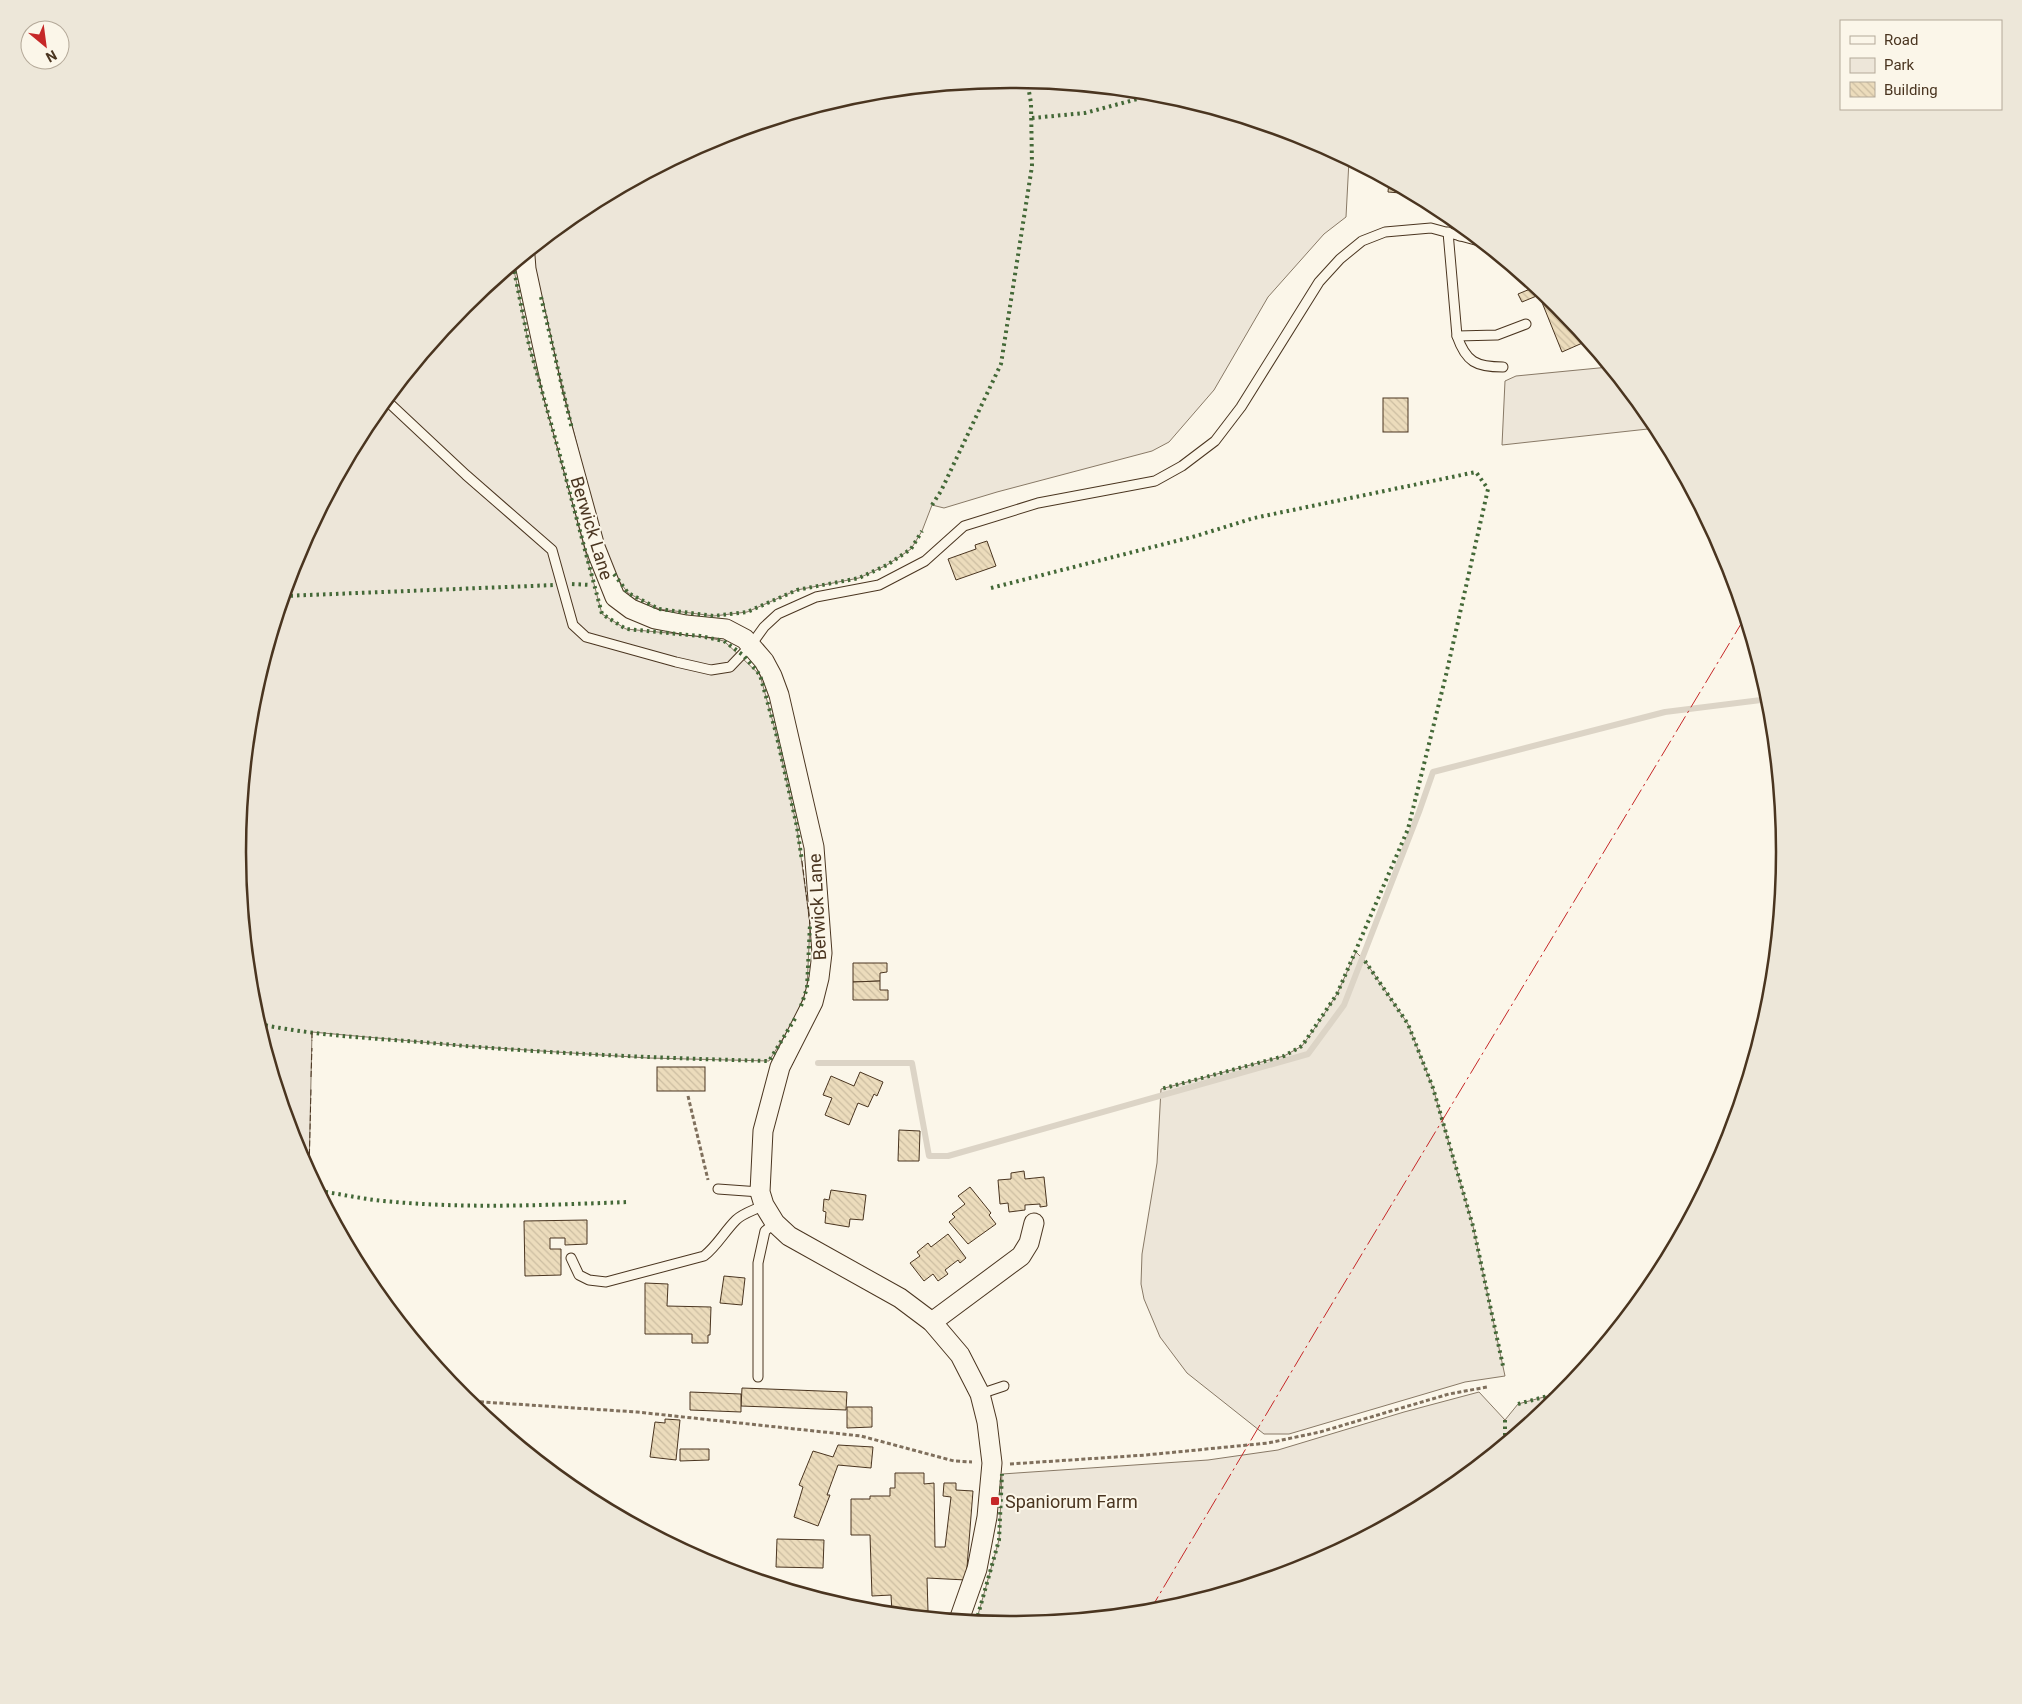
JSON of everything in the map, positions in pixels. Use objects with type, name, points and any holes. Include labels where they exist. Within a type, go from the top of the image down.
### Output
[{"type":"street","name":"Berwick Lane","points":[[525,262],[553,394],[595,547],[615,597],[631,609],[655,619],[686,625],[726,629],[745,639],[764,660],[779,695],[814,847],[822,953],[819,978],[813,1002],[780,1067],[770,1101],[763,1131],[762,1199]]},
{"type":"street","points":[[762,1199],[775,1223],[789,1236],[900,1298],[932,1322],[960,1355],[980,1394],[987,1422],[992,1462],[987,1517],[977,1569],[961,1615]]},
{"type":"street","points":[[932,1322],[1021,1256],[1029,1243],[1034,1223]]},
{"type":"lane","points":[[391,405],[466,475],[552,550],[573,626],[586,637],[711,670],[730,667],[751,646],[764,627],[778,614],[816,598],[879,585],[925,561],[964,526],[1038,503],[1155,481],[1175,470],[1215,440],[1241,407],[1319,282],[1340,259],[1362,241],[1385,232],[1431,228],[1466,237]]},
{"type":"lane","points":[[1448,232],[1457,336],[1461,348],[1468,358],[1477,364],[1503,367]]},
{"type":"lane","points":[[1457,336],[1497,335],[1526,324]]},
{"type":"lane","points":[[718,1189],[762,1199]]},
{"type":"lane","points":[[571,1258],[579,1275],[589,1280],[606,1282],[704,1256],[712,1250],[735,1220],[762,1199]]},
{"type":"lane","points":[[758,1377],[758,1263],[764,1231],[775,1223]]},
{"type":"lane","points":[[980,1394],[1004,1386]]},
{"type":"path","points":[[688,1096],[710,1187],[718,1189]]},
{"type":"green space","points":[[961,89],[1061,89],[1111,94],[1160,102],[1257,128],[1349,166],[1346,217],[1324,234],[1268,297],[1214,390],[1169,442],[1152,451],[944,508],[932,505],[922,531],[911,549],[887,565],[859,578],[797,590],[747,612],[714,616],[659,609],[628,593],[607,565],[535,268],[534,255],[546,245],[586,216],[673,166],[765,128],[862,102],[911,94]]},
{"type":"green space","points":[[514,271],[529,345],[602,614],[626,629],[700,636],[724,641],[760,675],[776,733],[797,827],[810,924],[807,988],[795,1019],[769,1061],[648,1058],[465,1046],[312,1032],[309,1155],[287,1098],[261,1001],[253,952],[248,902],[246,852],[253,752],[261,703],[273,654],[287,606],[325,514],[375,427],[436,348],[470,311]]},
{"type":"green space","points":[[1602,368],[1648,429],[1502,445],[1505,381],[1516,376]]},
{"type":"green space","points":[[1356,952],[1365,961],[1408,1024],[1433,1088],[1473,1226],[1505,1376],[1465,1382],[1289,1434],[1264,1434],[1187,1373],[1160,1337],[1144,1299],[1141,1284],[1142,1254],[1157,1163],[1161,1089],[1284,1056],[1302,1046],[1337,994]]},
{"type":"green space","points":[[1479,1392],[1505,1420],[1518,1404],[1549,1396],[1476,1459],[1436,1488],[1349,1538],[1304,1558],[1257,1576],[1160,1602],[1111,1610],[1061,1615],[978,1615],[999,1540],[1002,1474],[1208,1460],[1278,1450],[1404,1412]]},
{"type":"building","points":[[1388,187],[1398,193],[1388,192]]},
{"type":"building","points":[[1529,290],[1536,296],[1522,302],[1518,294]]},
{"type":"building","points":[[1542,301],[1582,343],[1562,352]]},
{"type":"building","points":[[1383,398],[1408,398],[1408,432],[1383,432]]},
{"type":"building","points":[[987,541],[996,566],[956,580],[948,559],[976,549],[975,545]]},
{"type":"building","points":[[853,963],[887,963],[887,972],[880,973],[880,981],[853,982]]},
{"type":"building","points":[[880,981],[880,990],[888,990],[888,1000],[853,1000],[853,982]]},
{"type":"building","points":[[657,1067],[705,1067],[705,1091],[657,1091]]},
{"type":"building","points":[[860,1072],[883,1082],[877,1096],[874,1094],[868,1107],[858,1103],[849,1125],[825,1115],[832,1098],[823,1095],[831,1076],[854,1086]]},
{"type":"building","points":[[899,1130],[920,1131],[919,1161],[898,1161]]},
{"type":"building","points":[[1024,1171],[1025,1179],[1044,1177],[1047,1206],[1040,1207],[1040,1204],[1025,1205],[1025,1210],[1009,1212],[1008,1203],[1000,1204],[998,1180],[1011,1179],[1011,1173]]},
{"type":"building","points":[[970,1187],[991,1213],[989,1215],[996,1224],[968,1244],[949,1222],[955,1217],[952,1214],[965,1204],[958,1196]]},
{"type":"building","points":[[831,1190],[866,1195],[863,1220],[850,1219],[849,1227],[825,1223],[824,1199],[829,1200]]},
{"type":"building","points":[[587,1220],[587,1244],[565,1245],[565,1238],[550,1238],[550,1249],[561,1249],[561,1275],[525,1276],[524,1221]]},
{"type":"building","points":[[948,1234],[966,1258],[960,1263],[958,1260],[945,1270],[948,1274],[938,1281],[933,1274],[924,1281],[910,1263],[920,1256],[917,1252],[928,1243],[931,1247]]},
{"type":"building","points":[[724,1276],[745,1278],[742,1305],[720,1303]]},
{"type":"building","points":[[645,1283],[668,1284],[667,1306],[711,1307],[708,1343],[692,1343],[692,1334],[645,1334]]},
{"type":"building","points":[[742,1388],[847,1392],[846,1410],[741,1406]]},
{"type":"building","points":[[690,1392],[741,1394],[741,1412],[690,1410]]},
{"type":"building","points":[[847,1407],[872,1407],[872,1427],[847,1428]]},
{"type":"building","points":[[665,1419],[680,1420],[676,1460],[650,1457],[655,1422],[665,1423]]},
{"type":"building","points":[[838,1445],[873,1447],[871,1468],[838,1465],[827,1495],[830,1495],[818,1526],[794,1517],[803,1487],[799,1485],[813,1451],[833,1457]]},
{"type":"building","points":[[680,1449],[709,1449],[709,1460],[680,1461]]},
{"type":"building","points":[[895,1473],[924,1473],[924,1484],[934,1483],[935,1547],[945,1547],[951,1497],[943,1496],[944,1483],[956,1483],[956,1490],[973,1491],[966,1580],[927,1578],[928,1611],[892,1607],[891,1595],[872,1596],[870,1535],[851,1535],[851,1499],[870,1499],[870,1496],[890,1496],[890,1488],[895,1488]]},
{"type":"building","points":[[777,1539],[824,1540],[823,1568],[776,1567]]},
{"type":"waterway","points":[[818,1063],[912,1063],[929,1156],[948,1156],[1308,1054],[1344,1005],[1433,772],[1665,712],[1760,700]]},
{"type":"hedge","points":[[932,505],[941,491],[1001,364],[1032,166],[1031,103],[1028,88]]},
{"type":"hedge","points":[[1032,118],[1085,113],[1139,99]]},
{"type":"hedge","points":[[514,271],[529,345],[602,614],[626,629],[700,636],[724,641],[743,655],[760,675],[776,733],[797,827],[802,861]]},
{"type":"hedge","points":[[541,297],[572,429]]},
{"type":"hedge","points":[[991,588],[1196,536],[1254,518],[1476,472],[1488,489],[1446,675],[1408,829],[1337,994],[1302,1046],[1284,1056],[1161,1089]]},
{"type":"hedge","points":[[614,574],[628,593],[659,609],[714,616],[747,612],[797,590],[859,578],[887,565],[911,549],[922,531]]},
{"type":"hedge","points":[[572,584],[590,585]]},
{"type":"hedge","points":[[291,596],[555,585]]},
{"type":"hedge","points":[[801,1006],[807,988],[810,924]]},
{"type":"hedge","points":[[1365,961],[1408,1024],[1433,1088],[1473,1226],[1503,1366]]},
{"type":"hedge","points":[[267,1025],[340,1036],[508,1049],[638,1057],[769,1061],[796,1017]]},
{"type":"hedge","points":[[326,1192],[376,1200],[444,1205],[506,1206],[628,1202]]},
{"type":"hedge","points":[[1518,1404],[1549,1396]]},
{"type":"hedge","points":[[1505,1420],[1505,1435]]},
{"type":"hedge","points":[[978,1615],[999,1540],[1002,1474]]},
{"type":"fence","points":[[802,861],[810,924]]},
{"type":"fence","points":[[312,1032],[312,1041]]},
{"type":"fence","points":[[311,1077],[312,1048]]},
{"type":"fence","points":[[309,1155],[311,1089]]},
{"type":"power","points":[[1154,1603],[1740,625]]},
{"type":"place","name":"Spaniorum Farm","points":[[995,1501]]}]
